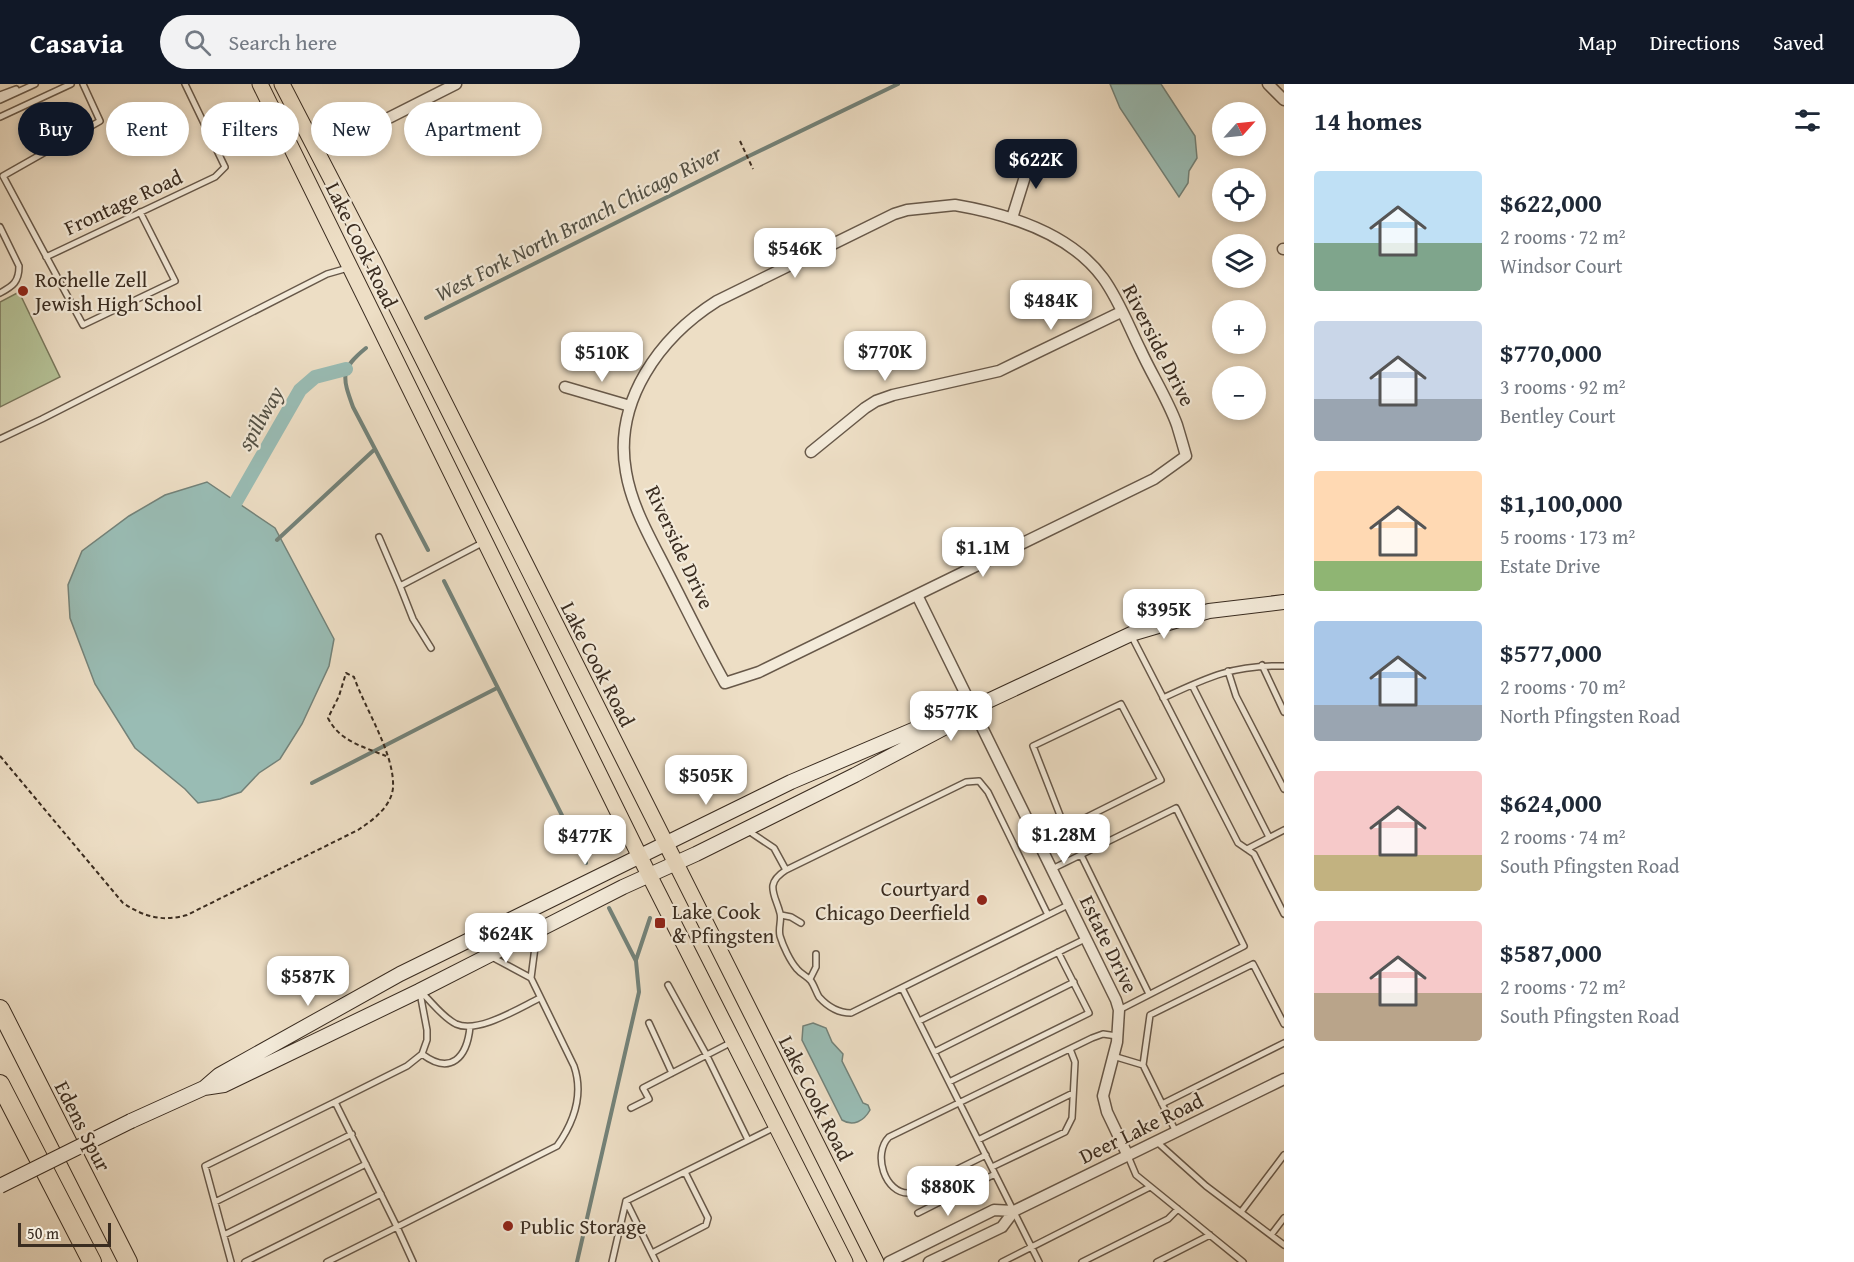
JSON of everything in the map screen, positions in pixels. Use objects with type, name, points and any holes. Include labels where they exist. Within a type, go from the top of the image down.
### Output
[{"type":"highway","name":"Edens Spur","points":[[0,1010],[128,1262]]},
{"type":"highway","points":[[0,1084],[92,1262]]},
{"type":"main road","name":"Lake Cook Road","points":[[260,84],[648,875],[844,1262]]},
{"type":"main road","name":"Lake Cook Road","points":[[282,84],[876,1262]]},
{"type":"main road","points":[[204,1088],[219,1075],[400,974],[791,782],[955,712],[973,708],[1131,634],[1209,612],[1284,602]]},
{"type":"main road","points":[[0,1186],[131,1121],[204,1088],[224,1085],[419,991],[623,887],[855,775],[959,720],[973,708]]},
{"type":"street","points":[[392,116],[456,84]]},
{"type":"street","points":[[1268,84],[1284,100]]},
{"type":"street","points":[[1012,218],[1032,154]]},
{"type":"street","name":"Riverside Drive","points":[[955,205],[1012,218],[1067,244],[1078,252],[1103,279],[1176,424],[1186,456],[1154,478],[917,595],[759,672],[725,683],[635,505],[626,473],[623,446],[630,406],[642,378],[670,340],[701,312],[746,287],[894,214],[907,210],[955,205]]},
{"type":"street","points":[[811,452],[876,401],[892,395],[999,371],[1121,312]]},
{"type":"street","points":[[565,387],[630,406]]},
{"type":"street","name":"Estate Drive","points":[[917,595],[1116,1000],[1119,1010],[1117,1036],[1103,1096],[1110,1120],[1128,1156]]},
{"type":"street","name":"Deer Lake Road","points":[[930,1262],[1002,1227],[1014,1211],[1284,1079]]},
{"type":"street","name":"Deer Lake Road","points":[[889,1262],[994,1210],[1014,1211]]},
{"type":"lane","points":[[0,95],[34,84]]},
{"type":"lane","points":[[0,100],[34,84]]},
{"type":"lane","points":[[0,117],[71,84]]},
{"type":"lane","points":[[83,84],[100,120],[3,176],[83,325],[175,281],[140,212]]},
{"type":"lane","name":"Frontage Road","points":[[46,257],[215,177],[225,167],[185,84]]},
{"type":"lane","points":[[0,227],[19,266],[19,273],[14,285],[0,293]]},
{"type":"lane","points":[[0,439],[42,420],[327,274],[350,267]]},
{"type":"lane","points":[[379,537],[412,619],[431,648]]},
{"type":"lane","points":[[400,586],[485,542]]},
{"type":"lane","points":[[1131,634],[1238,843],[1254,854],[1284,914]]},
{"type":"lane","points":[[1163,698],[1211,676],[1228,671],[1262,665],[1284,666]]},
{"type":"lane","points":[[1262,665],[1284,712]]},
{"type":"lane","points":[[1228,671],[1236,696],[1284,789]]},
{"type":"lane","points":[[1192,685],[1269,837]]},
{"type":"lane","points":[[1037,842],[1065,828],[1161,780],[1121,704],[1033,746],[1065,828]]},
{"type":"lane","points":[[1048,915],[987,792],[979,781],[966,782],[786,870],[778,875],[772,893],[781,915],[780,936],[795,967],[810,979],[819,996],[839,1013],[851,1013],[1048,915],[1068,904]]},
{"type":"lane","points":[[1051,870],[1176,808],[1244,946],[1119,1010]]},
{"type":"lane","points":[[746,829],[774,848],[786,870]]},
{"type":"lane","points":[[1246,849],[1284,830]]},
{"type":"lane","points":[[1081,855],[1149,994]]},
{"type":"lane","points":[[781,915],[791,917],[801,923]]},
{"type":"lane","points":[[327,1262],[556,1146],[564,1136],[578,1101],[579,1080],[531,978],[537,931]]},
{"type":"lane","points":[[919,1021],[1085,939]]},
{"type":"lane","points":[[949,1082],[1089,1013],[1058,952]]},
{"type":"lane","points":[[810,979],[816,967],[816,954]]},
{"type":"lane","points":[[489,955],[531,978]]},
{"type":"lane","points":[[1176,1132],[1143,1065],[1150,1015],[1253,964],[1284,1024]]},
{"type":"lane","points":[[934,1052],[1074,982]]},
{"type":"lane","points":[[668,985],[706,1054],[748,1140]]},
{"type":"lane","points":[[902,988],[1039,1262]]},
{"type":"lane","points":[[419,991],[446,1018],[456,1024],[470,1027],[493,1020],[540,998]]},
{"type":"lane","points":[[231,1262],[205,1166],[407,1066],[422,1054],[427,1040],[427,1030],[419,991]]},
{"type":"lane","points":[[648,1023],[672,1073]]},
{"type":"lane","points":[[422,1054],[437,1063],[444,1064],[455,1060],[466,1049],[470,1027]]},
{"type":"lane","points":[[986,1155],[909,1193],[902,1193],[895,1189],[883,1168],[881,1150],[889,1137],[1070,1049],[1103,1034],[1117,1036]]},
{"type":"lane","points":[[631,1108],[649,1099],[643,1088],[733,1042]]},
{"type":"lane","points":[[1162,1104],[1284,1043]]},
{"type":"lane","points":[[992,1167],[1065,1132],[1072,1118],[1075,1062],[1070,1049]]},
{"type":"lane","points":[[1113,1056],[1143,1065]]},
{"type":"lane","points":[[978,1140],[1073,1093]]},
{"type":"lane","points":[[335,1102],[413,1262]]},
{"type":"lane","points":[[626,1201],[776,1127]]},
{"type":"lane","points":[[215,1202],[352,1134]]},
{"type":"lane","points":[[1157,1142],[1206,1186],[1284,1245]]},
{"type":"lane","points":[[1241,1212],[1284,1155]]},
{"type":"lane","points":[[1128,1156],[1136,1175],[1243,1262]]},
{"type":"lane","points":[[224,1235],[366,1164]]},
{"type":"lane","points":[[652,1253],[706,1225],[708,1218],[685,1172]]},
{"type":"lane","points":[[918,1213],[996,1174]]},
{"type":"lane","points":[[1002,1262],[1150,1187]]},
{"type":"lane","points":[[245,1262],[381,1194]]},
{"type":"lane","points":[[626,1201],[656,1262]]},
{"type":"lane","points":[[612,1262],[626,1201]]},
{"type":"lane","points":[[1082,1262],[1168,1220],[1178,1209]]},
{"type":"lane","points":[[1271,1235],[1284,1218]]},
{"type":"lane","points":[[1157,1262],[1210,1235]]},
{"type":"path","points":[[740,141],[753,169]]},
{"type":"path","points":[[0,756],[123,903],[146,915],[160,919],[173,919],[187,915],[369,823],[387,804],[393,789],[392,773],[384,746],[354,677],[346,673],[339,696],[328,718],[333,728],[346,739],[386,756]]},
{"type":"green space","points":[[19,292],[60,377],[0,407],[0,302]]},
{"type":"water","points":[[1110,84],[1161,84],[1195,136],[1197,158],[1189,171],[1188,183],[1179,197],[1120,108]]},
{"type":"water","points":[[207,482],[275,528],[334,639],[329,666],[302,724],[280,759],[259,773],[241,792],[198,803],[185,789],[135,748],[95,684],[70,618],[68,585],[82,551],[129,516],[165,495]]},
{"type":"water","points":[[813,1023],[826,1028],[832,1042],[843,1054],[842,1061],[863,1103],[868,1105],[870,1110],[858,1122],[850,1123],[842,1120],[802,1040],[803,1026]]},
{"type":"waterway","name":"West Fork North Branch Chicago River","points":[[749,156],[898,84]]},
{"type":"waterway","name":"West Fork North Branch Chicago River","points":[[426,318],[745,158]]},
{"type":"waterway","name":"West Fork North Branch Chicago River","points":[[366,348],[348,368],[345,381],[349,397],[428,550]]},
{"type":"waterway","name":"spillway","points":[[230,512],[300,390],[315,377],[346,369]]},
{"type":"waterway","points":[[277,540],[375,449]]},
{"type":"waterway","name":"West Fork North Branch Chicago River","points":[[444,581],[586,863]]},
{"type":"waterway","points":[[312,783],[497,688]]},
{"type":"waterway","name":"West Fork North Branch Chicago River","points":[[577,1262],[639,992],[636,961],[609,908]]},
{"type":"waterway","points":[[636,960],[650,918]]},
{"type":"place","name":"Rochelle Zell Jewish High School","points":[[23,291]]},
{"type":"place","name":"Courtyard Chicago Deerfield","points":[[982,900]]},
{"type":"place","name":"Lake Cook & Pfingsten","points":[[660,923]]},
{"type":"place","name":"Public Storage","points":[[508,1226]]}]
